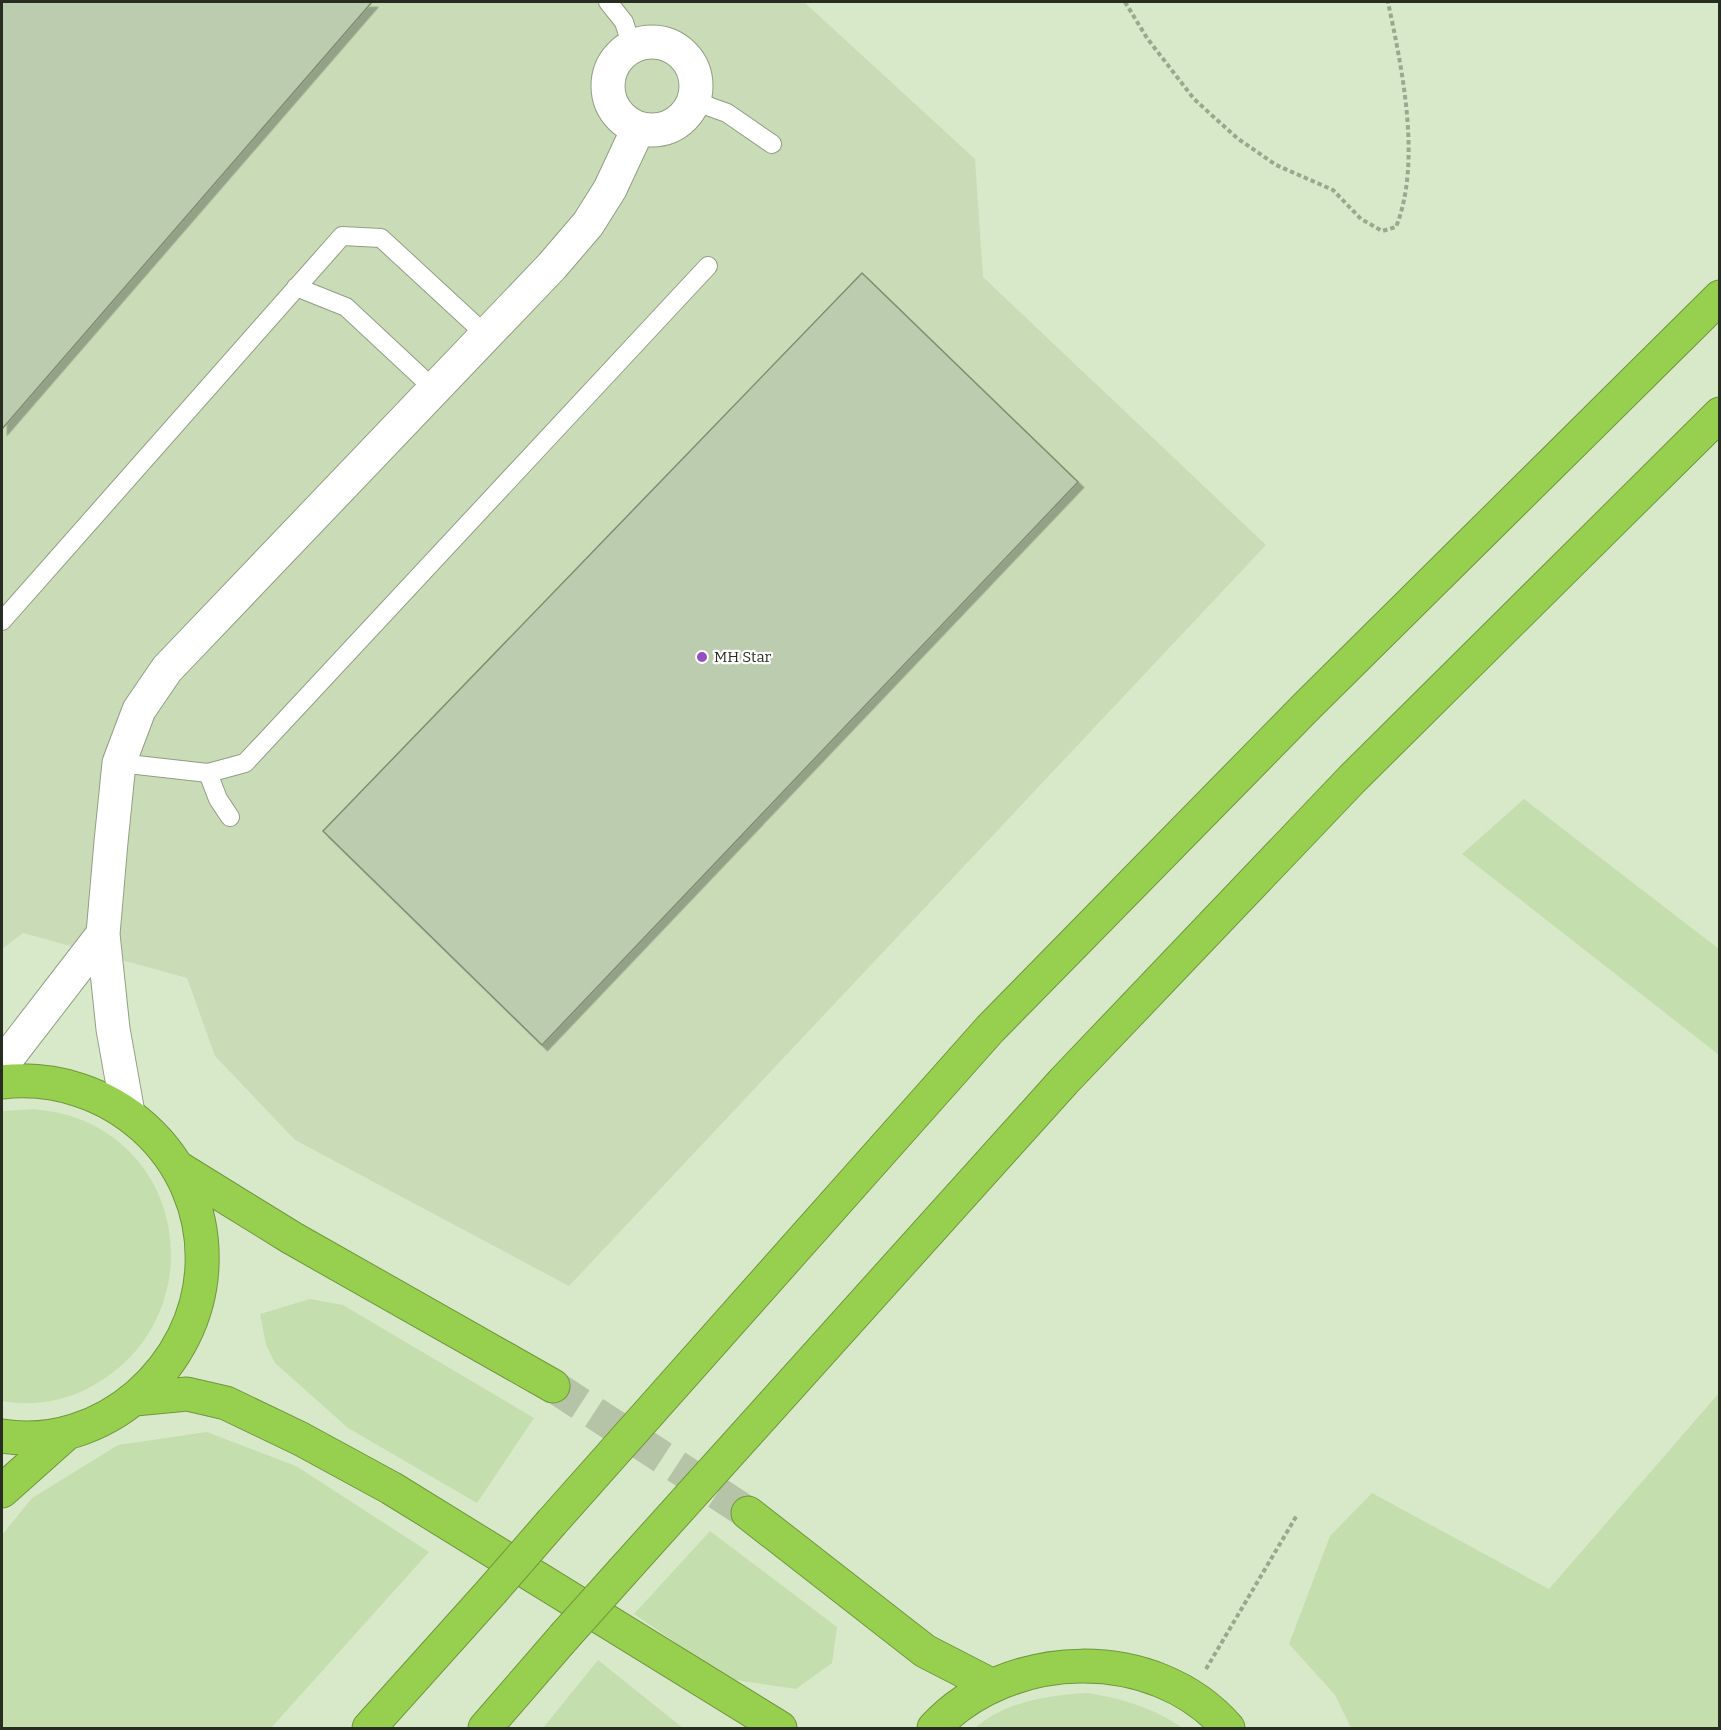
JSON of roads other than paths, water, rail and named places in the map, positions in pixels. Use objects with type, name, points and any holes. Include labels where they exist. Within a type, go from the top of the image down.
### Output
[{"type":"highway","points":[[369,1728],[990,1029],[1307,706],[1719,297]]},
{"type":"highway","points":[[485,1728],[563,1638],[1064,1081],[1352,779],[1719,414]]},
{"type":"highway","points":[[2,1082],[23,1079],[60,1083],[95,1094],[128,1113],[155,1138],[177,1167],[197,1215],[202,1266],[193,1316],[170,1362],[135,1399],[99,1421],[67,1433],[19,1438],[2,1436]]},
{"type":"highway","points":[[177,1167],[292,1238],[553,1386]]},
{"type":"highway","points":[[135,1399],[187,1394],[226,1403],[301,1439],[391,1488],[780,1728]]},
{"type":"highway","points":[[2,1491],[67,1433]]},
{"type":"highway","points":[[748,1513],[925,1651],[991,1685]]},
{"type":"highway","points":[[934,1728],[948,1713],[991,1685],[1040,1669],[1092,1665],[1143,1674],[1190,1696],[1228,1728]]},
{"type":"street","points":[[656,42],[671,46],[683,55],[694,76],[694,101],[685,116],[671,126],[655,131],[638,129],[616,113],[608,88],[609,74],[615,60],[632,47],[656,42]]},
{"type":"street","points":[[128,1113],[113,1029],[103,934],[119,762],[139,710],[167,669],[435,390],[588,224],[610,189],[638,129]]},
{"type":"street","points":[[2,1065],[103,934]]},
{"type":"lane","points":[[608,2],[624,22],[632,47]]},
{"type":"lane","points":[[694,101],[727,113],[772,144]]},
{"type":"lane","points":[[2,621],[342,236],[381,238],[486,335]]},
{"type":"lane","points":[[119,762],[208,773],[244,763],[275,733],[708,266]]},
{"type":"lane","points":[[296,287],[346,307],[435,390]]},
{"type":"lane","points":[[208,773],[218,800],[230,817]]},
{"type":"tunnel","points":[[553,1386],[748,1513]]},
{"type":"place","name":"MH Star","points":[[702,657]]}]
